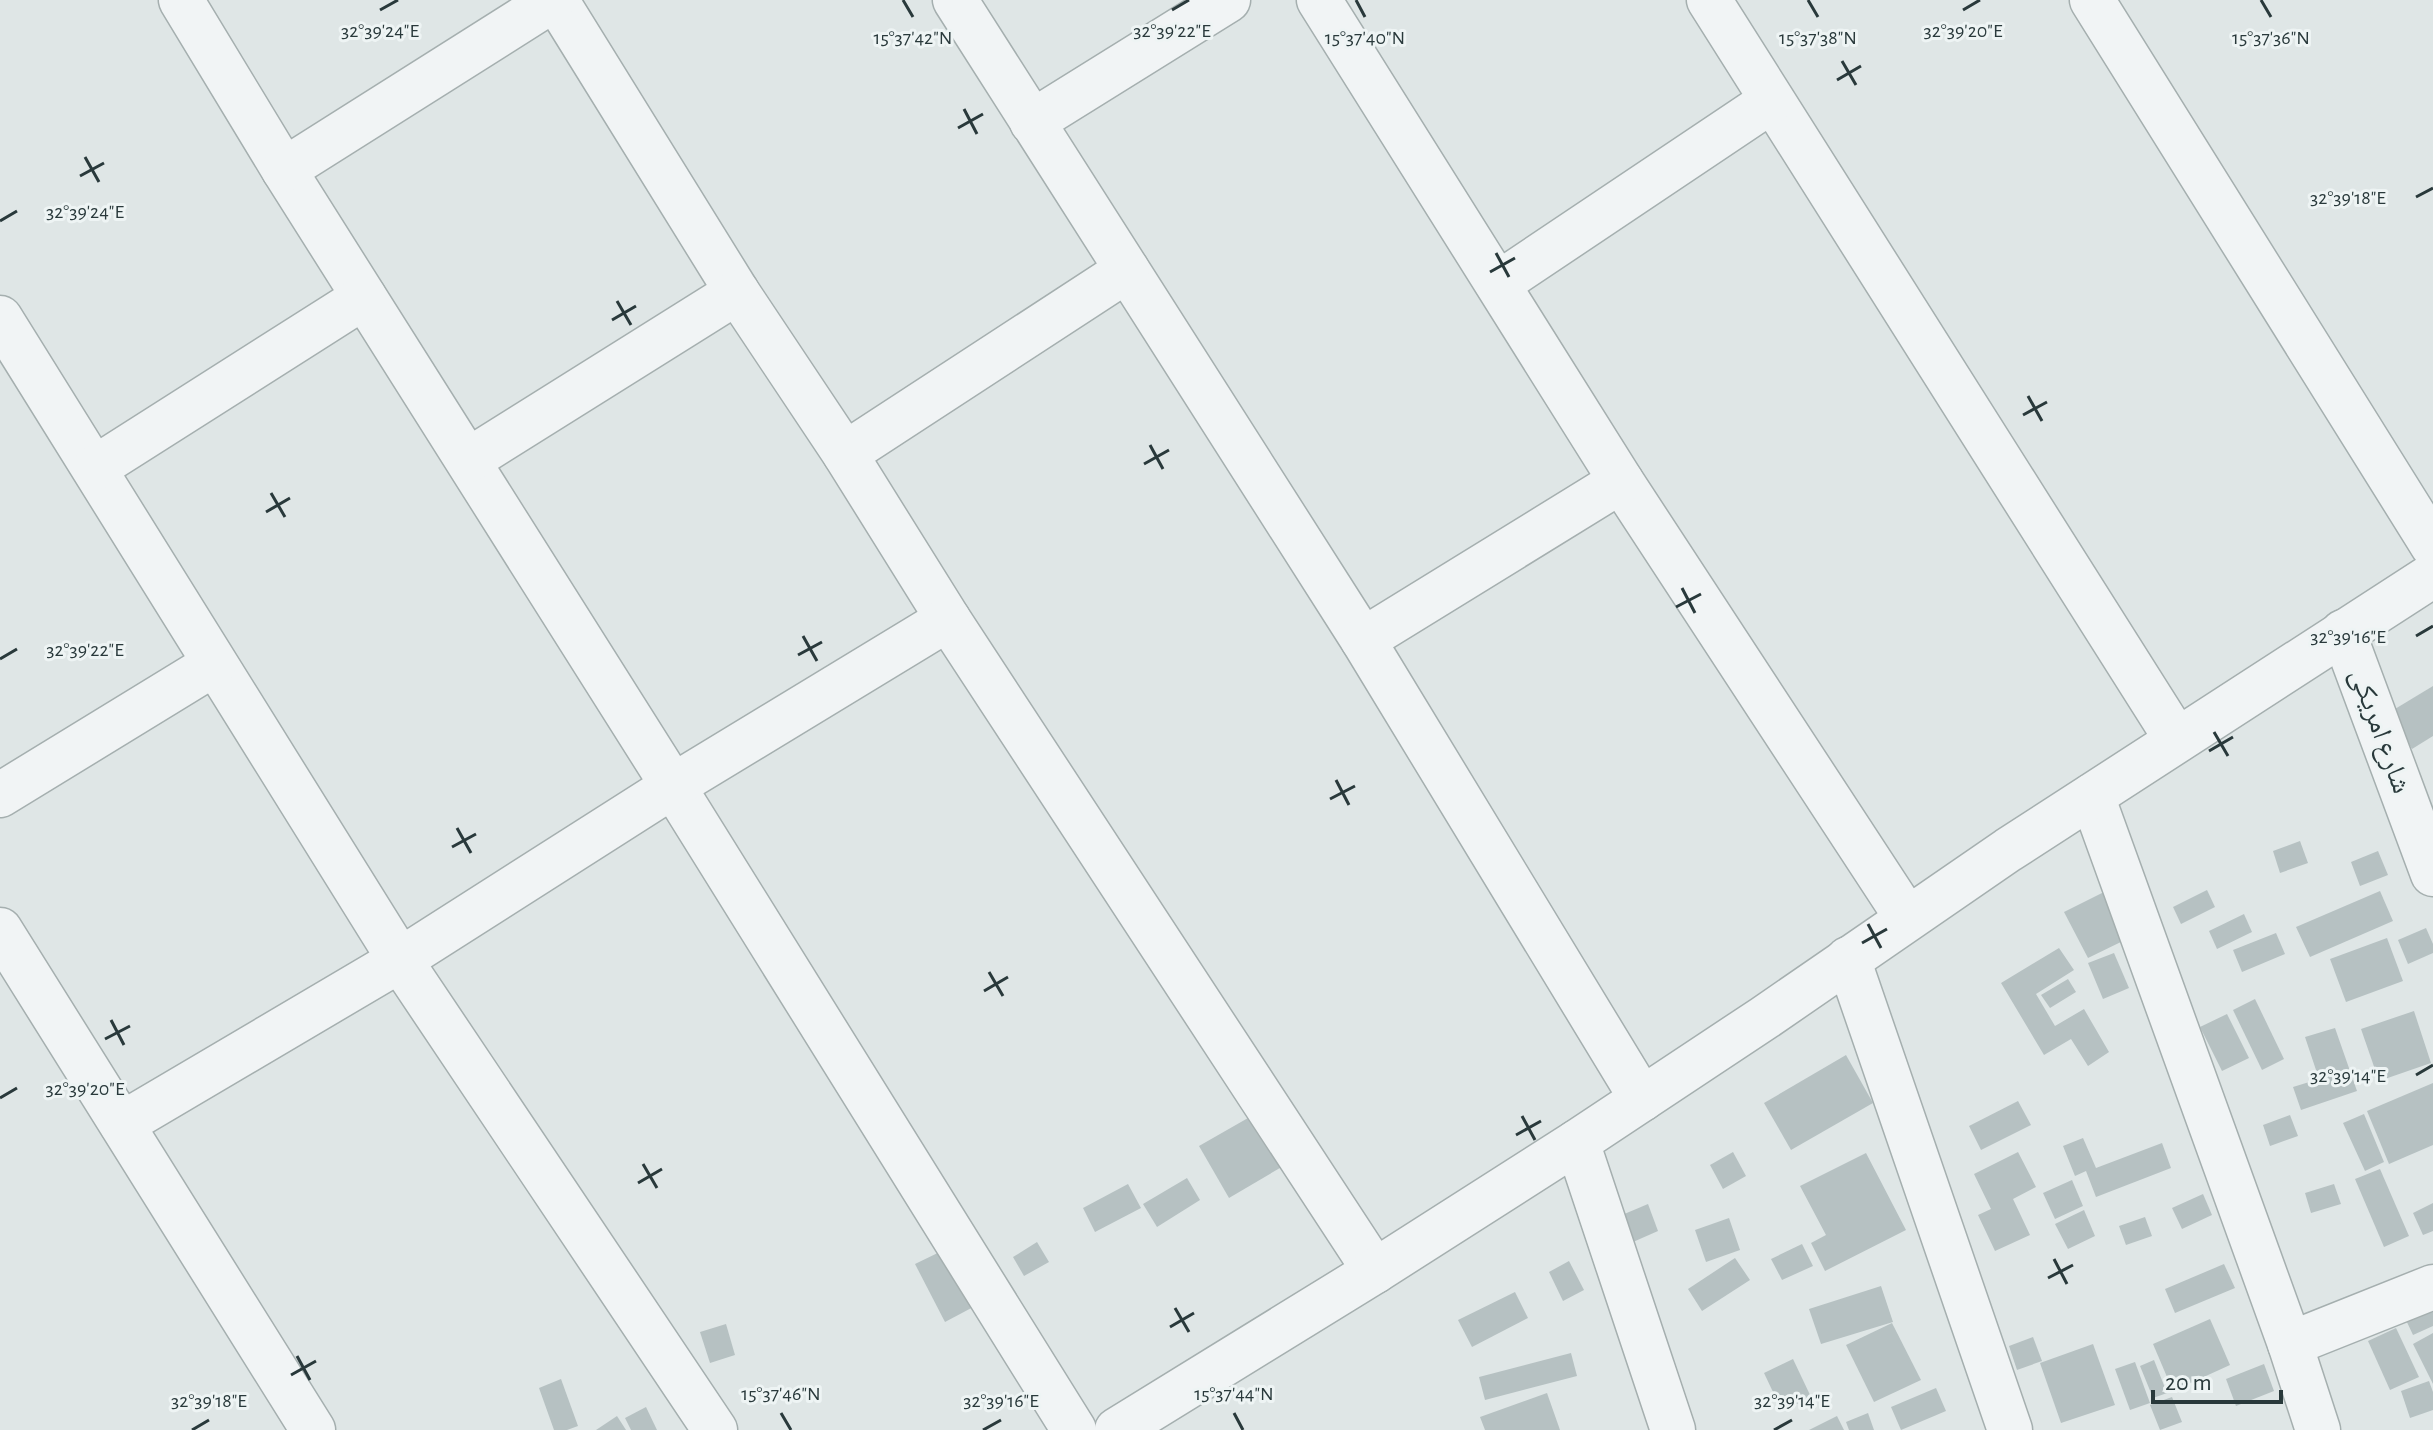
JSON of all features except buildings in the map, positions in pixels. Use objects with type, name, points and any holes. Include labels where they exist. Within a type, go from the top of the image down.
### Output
[{"type":"street","points":[[181,0],[284,170],[469,460],[1074,1430]]},
{"type":"street","points":[[284,170],[555,0],[737,292],[1375,1271]]},
{"type":"street","points":[[955,0],[1363,640],[1642,1099]]},
{"type":"street","points":[[1032,122],[1228,0]]},
{"type":"street","points":[[1319,0],[1621,481],[1907,918]]},
{"type":"street","points":[[1709,0],[2177,740]]},
{"type":"street","points":[[2092,0],[2433,546]]},
{"type":"street","points":[[1498,284],[1771,101]]},
{"type":"street","points":[[845,454],[1127,270]]},
{"type":"street","points":[[469,460],[737,292]]},
{"type":"street","points":[[95,468],[364,297]]},
{"type":"street","points":[[0,318],[400,960],[715,1430]]},
{"type":"street","points":[[1363,640],[1621,481]]},
{"type":"street","points":[[1117,1430],[1577,1142],[1907,918],[2433,575]]},
{"type":"street","points":[[122,1124],[400,960],[673,786],[948,619]]},
{"type":"street","name":"شارع امريكى","points":[[2343,632],[2433,874]]},
{"type":"street","points":[[0,795],[214,664]]},
{"type":"street","points":[[2092,796],[2290,1344],[2318,1430]]},
{"type":"street","points":[[4,945],[122,1124],[313,1430]]},
{"type":"street","points":[[1848,959],[2010,1430]]},
{"type":"street","points":[[1577,1142],[1673,1430]]},
{"type":"street","points":[[2290,1344],[2433,1287]]}]
